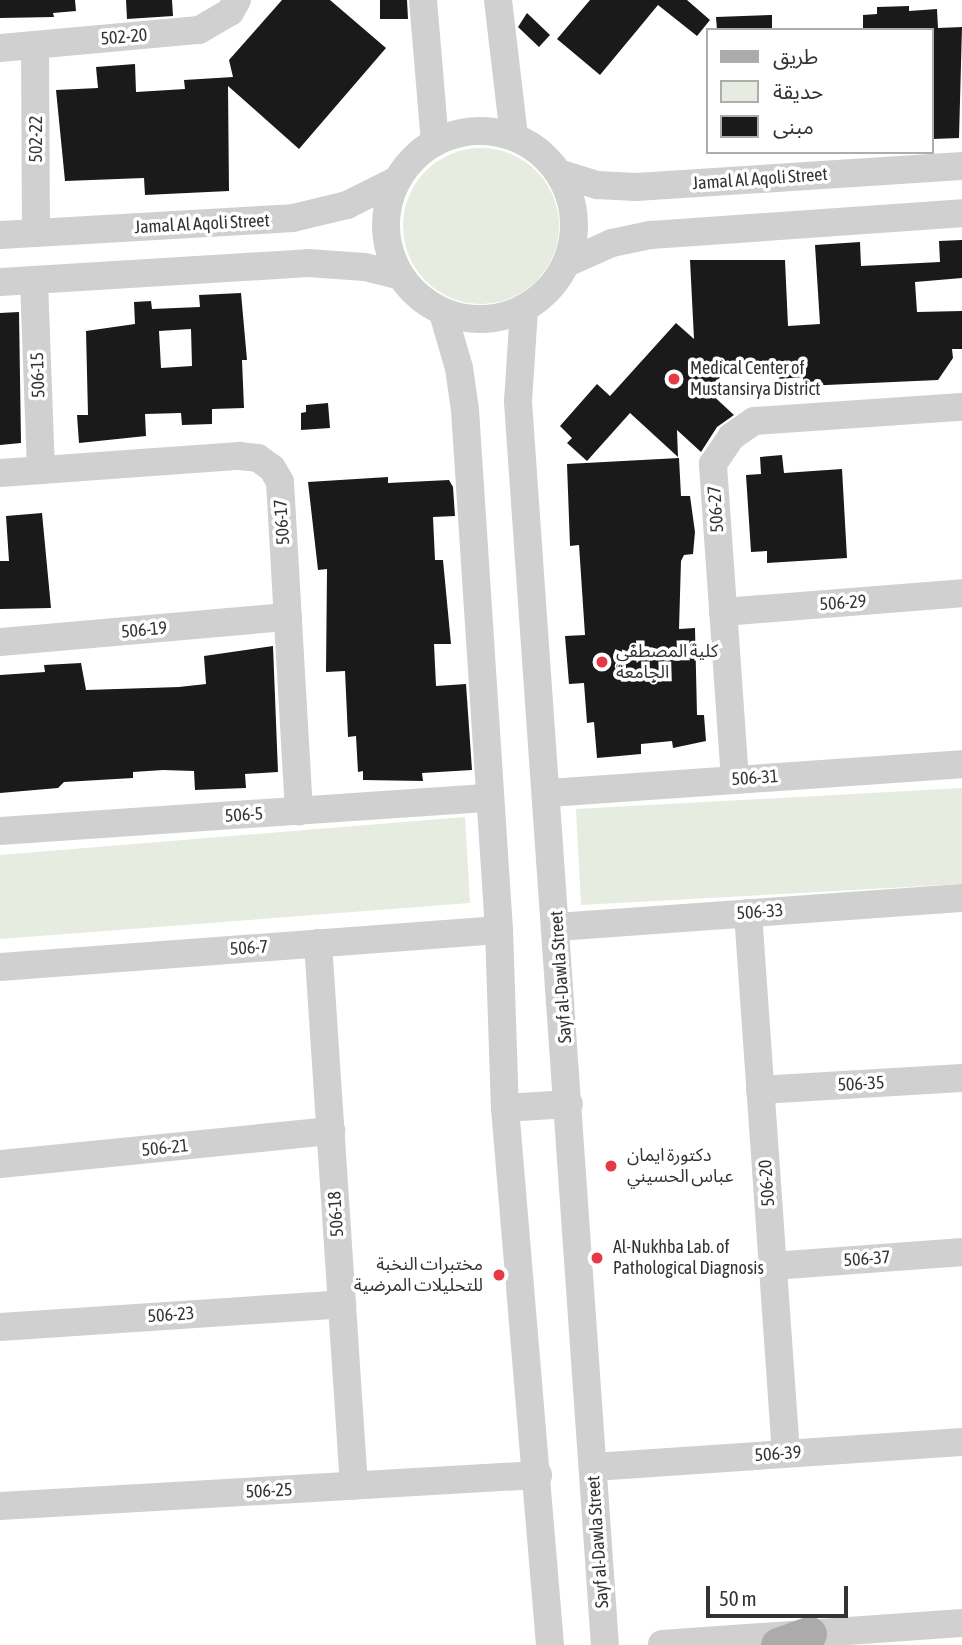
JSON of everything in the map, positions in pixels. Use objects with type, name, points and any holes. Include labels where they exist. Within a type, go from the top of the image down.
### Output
[{"type":"street","name":"502-20","points":[[0,48],[199,30],[230,12],[237,0]]},
{"type":"street","points":[[423,0],[435,142]]},
{"type":"street","points":[[498,0],[514,136]]},
{"type":"street","name":"502-22","points":[[35,46],[36,233]]},
{"type":"street","points":[[474,131],[514,136],[548,158],[561,174],[575,218],[567,263],[550,289],[524,309],[498,318],[470,319],[443,313],[419,298],[400,276],[389,254],[385,229],[397,180],[413,158],[435,142],[474,131]]},
{"type":"street","name":"Jamal Al Aqoli Street","points":[[561,174],[597,185],[635,187],[962,166]]},
{"type":"street","name":"Jamal Al Aqoli Street","points":[[0,236],[293,218],[347,205],[397,180]]},
{"type":"street","points":[[567,263],[612,243],[651,235],[962,213]]},
{"type":"street","points":[[0,282],[308,263],[365,267],[400,276]]},
{"type":"street","name":"506-15","points":[[34,280],[41,470]]},
{"type":"street","name":"Sayf al-Dawla Street","points":[[524,309],[518,402],[549,793],[605,1645]]},
{"type":"street","points":[[443,313],[459,368],[465,410],[499,930],[505,1108],[538,1475],[550,1645]]},
{"type":"street","name":"506-27","points":[[735,780],[713,464],[731,437],[754,421],[962,407]]},
{"type":"street","name":"506-17","points":[[0,473],[258,458],[272,468],[279,482],[299,811]]},
{"type":"street","name":"506-29","points":[[723,612],[962,593]]},
{"type":"street","name":"506-19","points":[[0,642],[288,617]]},
{"type":"street","name":"506-31","points":[[549,793],[962,764]]},
{"type":"street","name":"506-5","points":[[0,831],[489,798]]},
{"type":"street","name":"506-33","points":[[557,927],[962,898]]},
{"type":"street","name":"506-20","points":[[748,913],[786,1454]]},
{"type":"street","name":"506-7","points":[[0,967],[499,930]]},
{"type":"street","name":"506-18","points":[[318,943],[354,1486]]},
{"type":"street","name":"506-35","points":[[760,1090],[962,1079]]},
{"type":"street","points":[[505,1108],[569,1104]]},
{"type":"street","name":"506-21","points":[[0,1164],[331,1132]]},
{"type":"street","name":"506-37","points":[[773,1266],[962,1252]]},
{"type":"street","name":"506-23","points":[[0,1327],[342,1304]]},
{"type":"street","name":"506-39","points":[[594,1467],[962,1442]]},
{"type":"street","name":"506-25","points":[[0,1506],[538,1475]]},
{"type":"street","points":[[662,1644],[794,1639],[962,1623]]},
{"type":"green space","points":[[481,148],[511,154],[536,171],[553,196],[559,226],[553,256],[536,281],[511,298],[481,304],[451,298],[426,281],[409,256],[403,226],[409,196],[426,171],[451,154]]},
{"type":"green space","points":[[962,788],[962,884],[581,905],[576,809]]},
{"type":"green space","points":[[465,817],[470,903],[0,939],[0,855]]},
{"type":"building","points":[[0,0],[75,0],[76,11],[53,13],[54,17],[0,18]]},
{"type":"building","points":[[126,0],[172,0],[173,16],[127,19]]},
{"type":"building","points":[[282,0],[330,0],[386,48],[299,149],[228,86],[229,191],[145,195],[144,178],[65,181],[56,90],[98,88],[96,67],[135,64],[136,92],[185,89],[184,80],[233,77],[229,60]]},
{"type":"building","points":[[380,0],[407,0],[408,19],[380,19]]},
{"type":"building","points":[[590,0],[687,0],[710,20],[697,36],[658,5],[600,75],[557,39]]},
{"type":"building","points":[[909,6],[909,11],[937,9],[938,28],[962,27],[959,138],[934,139],[934,28],[863,28],[863,15],[877,14],[877,7]]},
{"type":"building","points":[[527,13],[550,35],[539,47],[518,27]]},
{"type":"building","points":[[772,15],[772,28],[717,28],[716,17]]},
{"type":"building","points":[[962,240],[962,278],[915,282],[917,312],[962,311],[962,349],[952,349],[953,358],[938,380],[804,386],[803,377],[779,379],[779,371],[722,375],[708,391],[734,415],[717,427],[701,452],[677,430],[678,457],[630,413],[587,461],[567,443],[572,438],[560,426],[597,384],[610,396],[676,323],[694,339],[690,260],[785,260],[788,326],[820,324],[815,245],[860,242],[861,266],[940,262],[939,241]]},
{"type":"building","points":[[241,293],[247,360],[242,360],[244,408],[212,409],[212,424],[182,425],[181,413],[145,414],[146,436],[79,443],[77,415],[88,415],[86,331],[135,324],[134,302],[151,301],[152,309],[200,307],[199,295]],"holes":[[[191,329],[192,366],[161,368],[159,331]]]},
{"type":"building","points":[[19,312],[21,443],[0,445],[0,313]]},
{"type":"building","points":[[328,403],[330,428],[301,430],[301,413],[306,412],[306,405]]},
{"type":"building","points":[[782,455],[784,473],[842,469],[847,558],[767,563],[767,551],[751,552],[746,475],[761,474],[760,457]]},
{"type":"building","points":[[679,458],[681,496],[690,496],[695,532],[693,554],[684,555],[681,561],[679,629],[695,628],[697,715],[704,715],[706,741],[673,748],[672,741],[641,744],[641,754],[597,758],[594,722],[587,723],[584,683],[569,684],[565,636],[585,635],[579,545],[570,546],[567,464]]},
{"type":"building","points":[[388,477],[388,483],[449,480],[453,487],[455,516],[433,517],[435,560],[443,560],[451,644],[434,644],[436,686],[466,684],[472,770],[422,773],[423,781],[363,780],[363,771],[358,772],[356,736],[348,737],[345,671],[326,672],[327,569],[318,570],[308,482]]},
{"type":"building","points":[[42,513],[51,608],[0,609],[0,561],[9,561],[6,516]]},
{"type":"building","points":[[273,646],[278,772],[245,774],[246,788],[195,790],[194,771],[163,770],[133,772],[133,778],[64,782],[58,788],[0,793],[0,675],[45,672],[44,665],[81,663],[86,690],[179,687],[206,684],[204,656]]},
{"type":"place","name":"Medical Center of Mustansirya District","points":[[674,379]]},
{"type":"place","name":"كلية المصطفى الجامعة","points":[[602,662]]},
{"type":"place","name":"دكتورة ايمان عباس الحسيني","points":[[611,1166]]},
{"type":"place","name":"Al-Nukhba Lab. of Pathological Diagnosis","points":[[597,1258]]},
{"type":"place","name":"مختبرات النخبة للتحليلات المرضية","points":[[499,1275]]}]
